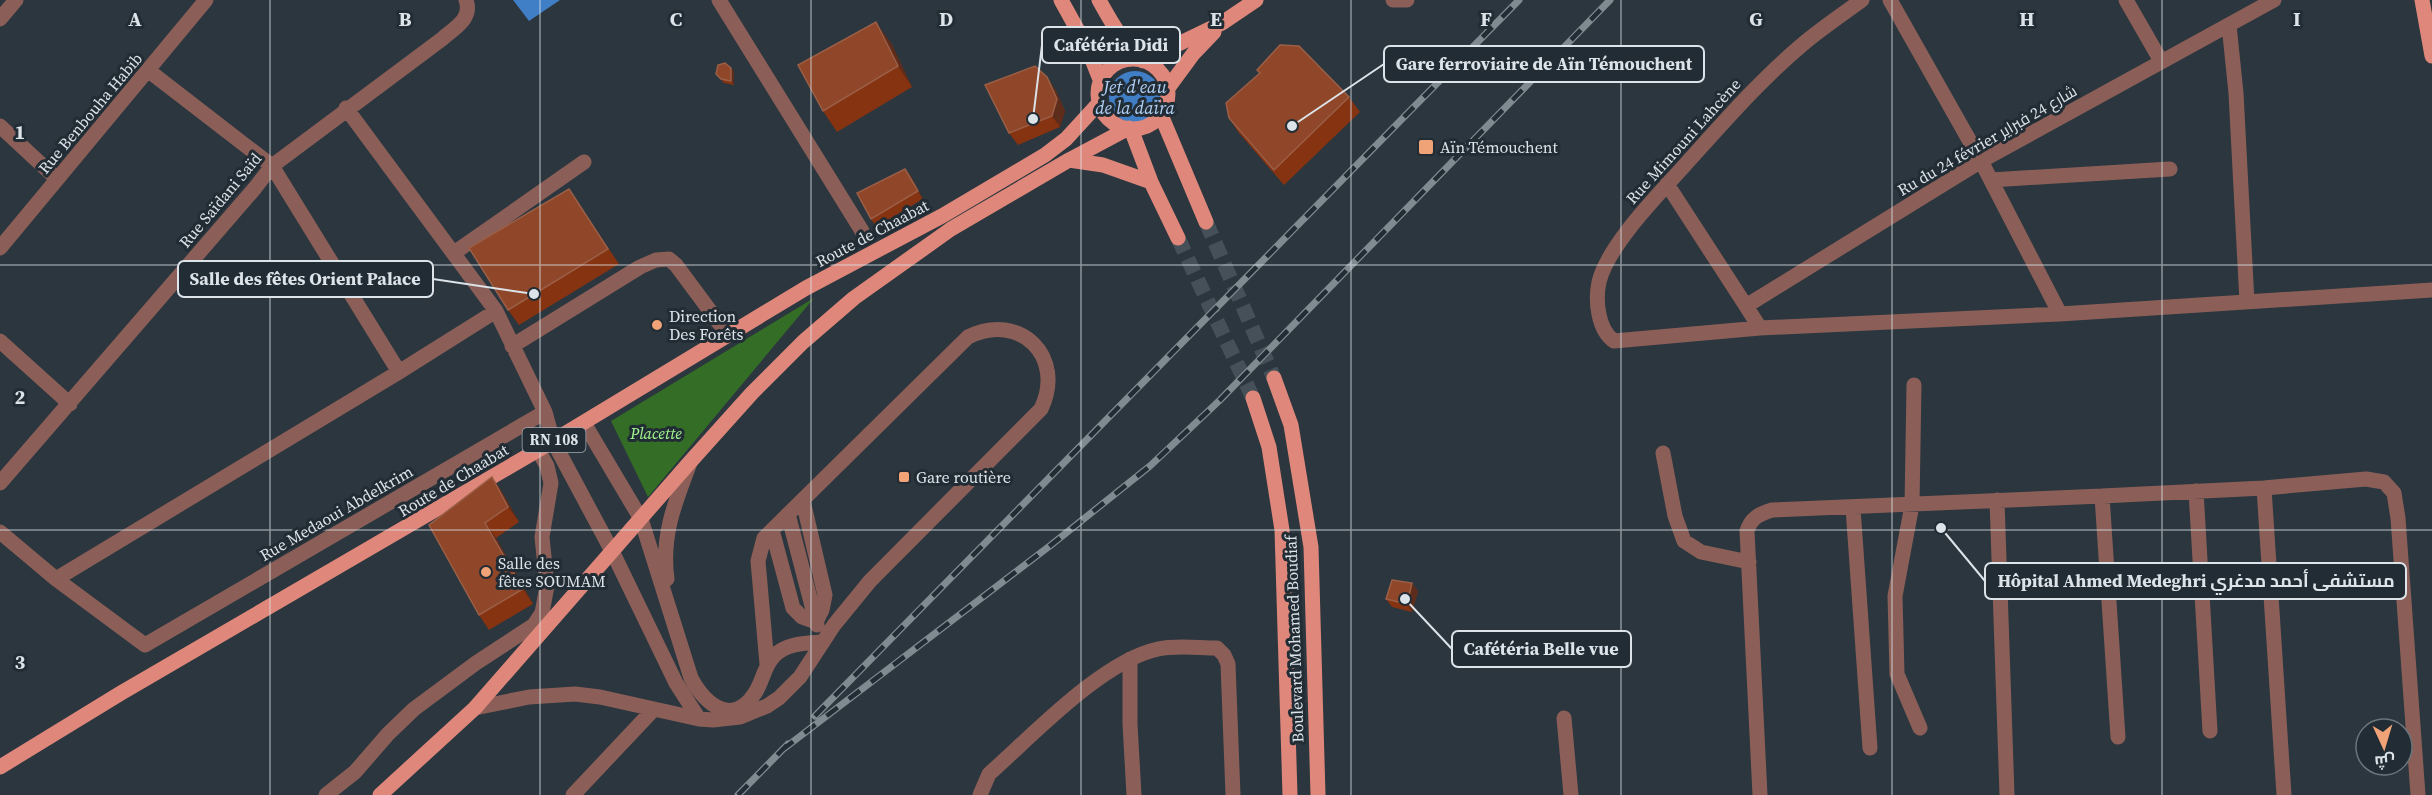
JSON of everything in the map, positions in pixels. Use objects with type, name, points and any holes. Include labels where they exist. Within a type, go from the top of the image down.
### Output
[{"type":"main road","points":[[1061,0],[1086,47],[1101,82],[1099,102],[1110,120],[1130,128],[1148,126],[1161,115],[1166,107],[1168,88],[1193,54],[1222,23]]},
{"type":"main road","points":[[1099,0],[1124,40],[1142,61],[1159,71],[1168,88]]},
{"type":"main road","points":[[1101,82],[1113,66],[1132,60],[1142,61],[1222,23],[1256,0]]},
{"type":"main road","points":[[2422,0],[2432,56]]},
{"type":"main road","name":"Route de Chaabat","points":[[0,767],[121,693],[584,423],[806,288],[942,216],[1045,155],[1066,140],[1099,102]]},
{"type":"main road","points":[[1161,115],[1206,222]]},
{"type":"main road","points":[[1130,128],[1151,182],[1178,238]]},
{"type":"main road","name":"Route de Chaabat","points":[[380,795],[475,708],[564,605],[613,553],[690,462],[752,393],[803,342],[854,298],[951,229],[1069,160],[1130,128]]},
{"type":"main road","points":[[1069,160],[1111,167],[1151,182]]},
{"type":"main road","name":"Boulevard Mohamed Boudiaf","points":[[1274,378],[1291,425],[1311,547],[1318,795]]},
{"type":"main road","name":"Boulevard Mohamed Boudiaf","points":[[1253,398],[1269,447],[1282,530],[1290,795]]},
{"type":"street","points":[[0,19],[16,0]]},
{"type":"street","name":"Rue Benbouha Habib","points":[[0,248],[206,0]]},
{"type":"street","name":"Rue Saïdani Saïd","points":[[0,483],[272,166],[465,20],[468,7],[466,0]]},
{"type":"street","points":[[719,0],[862,231]]},
{"type":"street","points":[[1393,0],[1407,0]]},
{"type":"street","name":"Rue Mimouni Lahcène","points":[[1760,328],[1614,341],[1605,335],[1601,323],[1598,300],[1599,281],[1613,254],[1636,220],[1752,91],[1804,43],[1862,0]]},
{"type":"street","points":[[1890,0],[1981,161],[2060,314]]},
{"type":"street","points":[[2126,0],[2161,61]]},
{"type":"street","name":"Ru du 24 février شارع 24 فبراير","points":[[1746,306],[1981,161],[2274,0]]},
{"type":"street","points":[[2229,25],[2236,93],[2247,302]]},
{"type":"street","points":[[149,71],[272,166],[399,372]]},
{"type":"street","points":[[346,108],[496,311],[545,412],[553,441],[613,553],[676,683],[699,719]]},
{"type":"street","points":[[0,126],[57,179]]},
{"type":"street","points":[[454,253],[584,162]]},
{"type":"street","points":[[1991,180],[2170,169]]},
{"type":"street","points":[[1667,184],[1760,328],[2060,314],[2432,290]]},
{"type":"street","points":[[512,346],[640,267],[656,260],[669,259],[729,335]]},
{"type":"street","points":[[0,532],[56,579],[496,311]]},
{"type":"street","points":[[475,708],[529,697],[575,694],[600,697],[699,719],[725,720],[753,713],[767,706],[779,698],[800,677],[851,602],[870,581],[1041,409],[1047,397],[1049,384],[1044,358],[1027,338],[1010,330],[992,329],[968,337],[772,530],[760,545],[758,561],[767,664],[761,683],[748,703],[732,710],[712,705],[698,691],[691,678],[641,519],[584,423]]},
{"type":"street","points":[[0,342],[70,404]]},
{"type":"street","points":[[1914,385],[1912,505],[1894,596],[1897,674],[1920,728]]},
{"type":"street","name":"Rue Medaoui Abdelkrim","points":[[56,579],[145,645],[545,412]]},
{"type":"street","points":[[326,795],[355,772],[388,734],[414,710],[476,663],[534,625],[542,612],[547,586],[542,537],[551,483],[547,466],[538,450]]},
{"type":"street","points":[[1663,453],[1675,516],[1684,541],[1701,552],[1749,562]]},
{"type":"street","points":[[670,608],[665,543],[671,513],[690,462]]},
{"type":"street","points":[[1760,795],[1747,531],[1750,522],[1759,513],[1772,510],[2264,488],[2366,479],[2384,482],[2394,493],[2398,518],[2418,795]]},
{"type":"street","points":[[2264,488],[2284,795]]},
{"type":"street","points":[[2196,491],[2210,731]]},
{"type":"street","points":[[2102,496],[2118,737]]},
{"type":"street","points":[[1997,500],[2007,795]]},
{"type":"street","points":[[803,501],[825,595],[822,610],[816,622]]},
{"type":"street","points":[[1852,508],[1870,748]]},
{"type":"street","points":[[788,514],[823,642]]},
{"type":"street","points":[[772,530],[793,608],[801,617],[816,622]]},
{"type":"street","points":[[547,586],[564,605]]},
{"type":"street","points":[[767,664],[774,656],[788,647],[823,642]]},
{"type":"street","points":[[980,795],[989,774],[997,766],[1098,678],[1130,659],[1158,649],[1217,648],[1224,655],[1228,664],[1233,795]]},
{"type":"street","points":[[1130,659],[1130,724],[1134,795]]},
{"type":"street","points":[[573,795],[654,708]]},
{"type":"street","points":[[1564,718],[1571,795]]},
{"type":"green space","name":"Placette","points":[[814,298],[648,497],[611,421]]},
{"type":"water","points":[[513,0],[560,0],[529,21]]},
{"type":"water","name":"Jet d'eau de la daïra","points":[[1135,71],[1145,73],[1153,79],[1159,87],[1161,97],[1159,107],[1153,115],[1145,121],[1135,123],[1125,121],[1117,115],[1111,107],[1109,97],[1111,87],[1117,79],[1125,73]]},
{"type":"building","points":[[876,22],[898,66],[823,111],[798,65]]},
{"type":"building","points":[[1280,45],[1299,46],[1349,97],[1274,170],[1229,118],[1226,103],[1260,73],[1257,70]]},
{"type":"building","points":[[725,63],[731,68],[731,81],[721,79],[716,74],[718,65]]},
{"type":"building","points":[[1035,66],[1047,77],[1057,99],[1052,116],[1009,133],[985,85]]},
{"type":"building","points":[[905,169],[918,191],[871,219],[857,193]]},
{"type":"building","points":[[569,189],[608,249],[508,310],[469,248]]},
{"type":"building","name":"Salle des fêtes SOUMAM","points":[[492,477],[508,507],[485,523],[523,589],[479,615],[429,525]]},
{"type":"building","points":[[1392,580],[1412,583],[1407,604],[1386,599]]},
{"type":"tunnel","points":[[1206,222],[1274,378]]},
{"type":"tunnel","points":[[1178,238],[1253,398]]},
{"type":"railway","points":[[815,716],[1519,0]]},
{"type":"railway","points":[[782,750],[1051,545],[1150,466],[1220,400],[1610,0]]},
{"type":"railway","points":[[738,795],[788,744]]},
{"type":"place","name":"Cafétéria Didi","points":[[1033,119]]},
{"type":"place","name":"Gare ferroviaire de Aïn Témouchent","points":[[1292,126]]},
{"type":"place","name":"Aïn Témouchent","points":[[1426,147]]},
{"type":"place","name":"Salle des fêtes Orient Palace","points":[[534,294]]},
{"type":"place","name":"Direction Des Forêts","points":[[657,325]]},
{"type":"place","name":"Gare routière","points":[[904,477]]},
{"type":"place","name":"Hôpital Ahmed Medeghri مستشفى أحمد مدغري","points":[[1941,528]]},
{"type":"place","name":"Salle des fêtes SOUMAM","points":[[486,572]]},
{"type":"place","name":"Cafétéria Belle vue","points":[[1405,599]]}]
